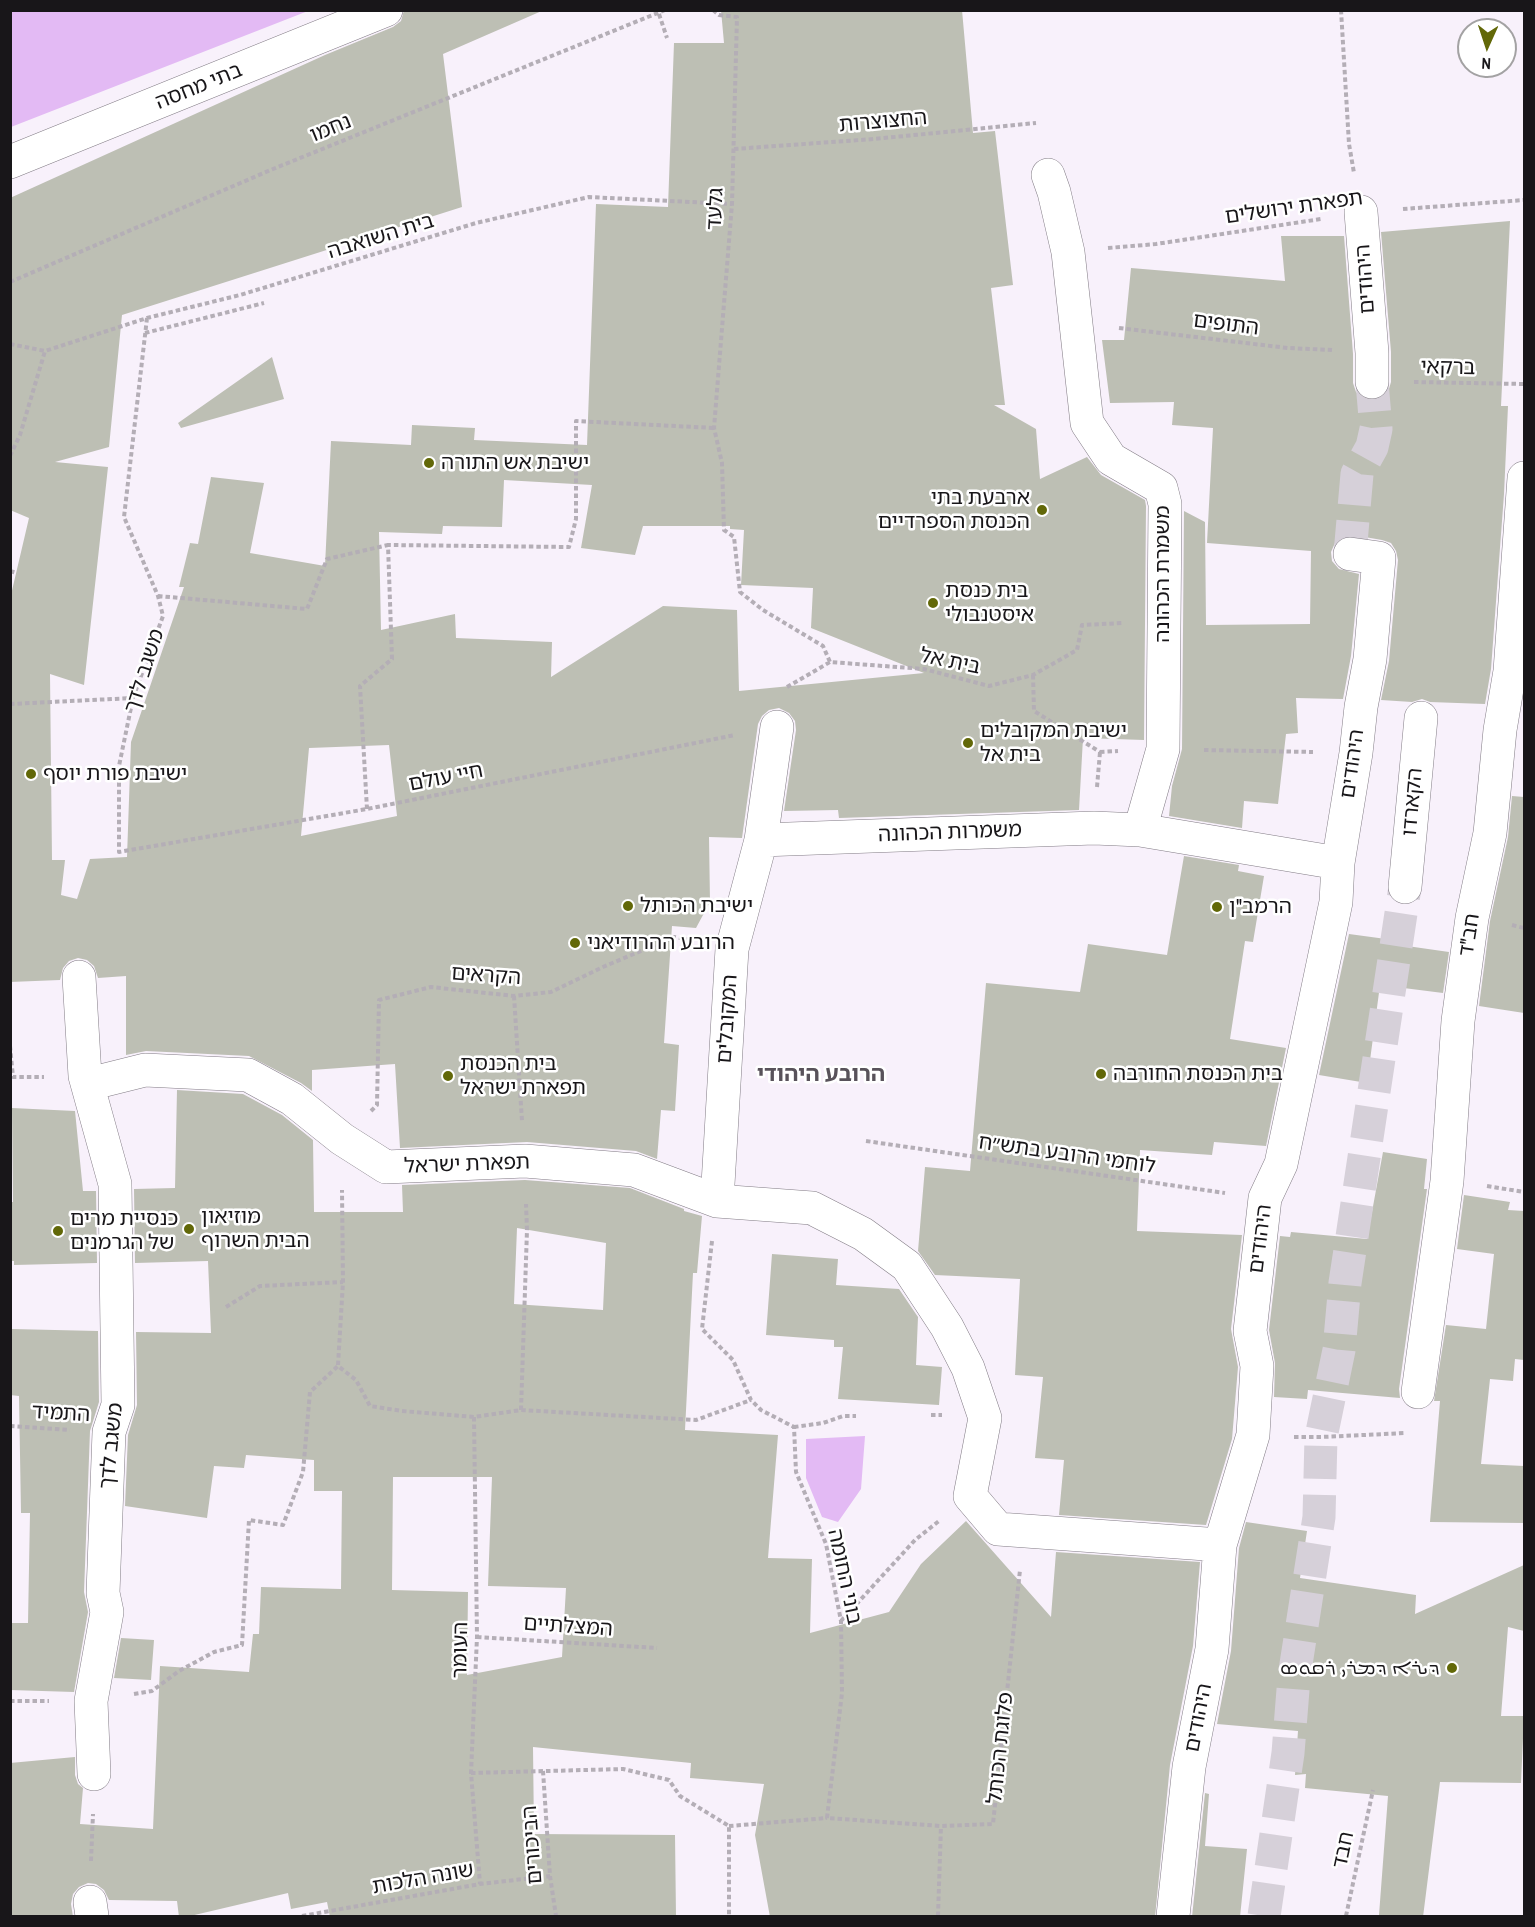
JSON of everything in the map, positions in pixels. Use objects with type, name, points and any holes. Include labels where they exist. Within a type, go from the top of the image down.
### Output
[{"type":"street","name":"בתי מחסה","points":[[10,162],[386,10]]},
{"type":"street","name":"משמרת הכהונה","points":[[1048,175],[1068,252],[1087,423],[1111,459],[1161,488],[1165,504],[1162,622],[1163,749],[1140,830]]},
{"type":"street","name":"היהודים","points":[[1361,212],[1372,367]]},
{"type":"street","name":"חב\"ד","points":[[1418,1392],[1447,1180],[1458,1021],[1472,918],[1490,833],[1500,730],[1510,671],[1524,478]]},
{"type":"street","name":"היהודים","points":[[1173,1917],[1189,1767],[1212,1649],[1220,1545],[1253,1436],[1257,1366],[1250,1330],[1265,1198],[1281,1164],[1336,902],[1338,863],[1356,753],[1360,707],[1370,659],[1379,558],[1350,554]]},
{"type":"street","name":"הקארדו","points":[[1405,886],[1421,718]]},
{"type":"street","name":"המקובלים","points":[[717,1201],[732,949],[761,840],[777,727]]},
{"type":"street","name":"משמרות הכהונה","points":[[761,840],[1094,828],[1140,830],[1338,863]]},
{"type":"street","name":"משגב לדך","points":[[79,977],[87,1080],[115,1184],[118,1405],[109,1432],[103,1593],[107,1612],[91,1701],[94,1774]]},
{"type":"street","name":"תפארת ישראל","points":[[87,1080],[145,1070],[248,1075],[292,1099],[342,1139],[386,1167],[525,1161],[634,1170],[717,1201],[812,1208],[863,1234],[907,1266],[947,1327],[968,1368],[984,1418],[970,1496]]},
{"type":"street","points":[[970,1496],[998,1528],[1220,1545]]},
{"type":"path","name":"נחמו","points":[[10,282],[273,169],[665,10]]},
{"type":"path","name":"גלעד","points":[[713,10],[718,15],[737,17],[732,204],[714,428],[722,463],[724,530],[734,537],[740,592],[763,610],[823,646],[830,662]]},
{"type":"path","points":[[1341,10],[1349,144],[1361,212]]},
{"type":"path","points":[[658,14],[667,38]]},
{"type":"path","name":"החצוצרות","points":[[734,149],[874,139],[1036,123]]},
{"type":"path","name":"בית השואבה","points":[[45,351],[147,318],[240,295],[477,223],[590,197],[732,204]]},
{"type":"path","name":"תפארת ירושלים","points":[[1068,252],[1156,244],[1361,212],[1524,200]]},
{"type":"path","points":[[145,333],[264,303]]},
{"type":"path","name":"משגב לדך","points":[[119,852],[119,766],[133,698],[163,616],[158,596],[124,517],[147,318]]},
{"type":"path","name":"התופים","points":[[1077,323],[1288,348],[1372,367]]},
{"type":"path","points":[[10,344],[45,351],[20,435],[10,456]]},
{"type":"path","name":"ברקאי","points":[[1372,367],[1524,384]]},
{"type":"path","points":[[158,596],[307,609],[327,559],[388,545],[569,547],[576,519],[576,421],[714,428]]},
{"type":"path","points":[[367,809],[360,686],[392,659],[388,545]]},
{"type":"path","points":[[10,571],[17,573]]},
{"type":"path","name":"בית אל","points":[[830,662],[924,669],[989,686],[1034,675],[1077,650],[1082,625],[1162,622]]},
{"type":"path","points":[[777,727],[786,687],[830,662]]},
{"type":"path","points":[[1034,675],[1034,711],[1100,752]]},
{"type":"path","points":[[10,704],[133,698]]},
{"type":"path","name":"חיי עולם","points":[[119,852],[367,809],[777,727]]},
{"type":"path","points":[[1163,749],[1356,753]]},
{"type":"path","name":"הקראים","points":[[342,1139],[378,1105],[379,1000],[431,987],[514,996],[551,992],[674,937],[732,949]]},
{"type":"path","points":[[514,996],[525,1161],[527,1230],[520,1410]]},
{"type":"path","points":[[10,1046],[14,1077],[87,1080]]},
{"type":"path","points":[[10,1701],[91,1701],[152,1691],[179,1671],[206,1657],[242,1645],[249,1520],[283,1526],[303,1472],[310,1392],[338,1366],[343,1282],[342,1139]]},
{"type":"path","name":"לוחמי הרובע בתש״ח","points":[[866,1142],[1265,1198]]},
{"type":"path","points":[[717,1201],[702,1329],[733,1360],[751,1400],[761,1410],[794,1427],[823,1423],[843,1416],[856,1416]]},
{"type":"path","points":[[226,1306],[260,1286],[343,1282]]},
{"type":"path","points":[[338,1366],[356,1380],[370,1406],[474,1417],[520,1410],[696,1420],[751,1400]]},
{"type":"path","name":"העומר","points":[[474,1417],[477,1636],[471,1773],[480,1884]]},
{"type":"path","name":"התמיד","points":[[10,1426],[109,1432]]},
{"type":"path","name":"בוני החומה","points":[[794,1427],[796,1472],[826,1544],[841,1621],[842,1693],[826,1818]]},
{"type":"path","points":[[1253,1436],[1321,1437],[1416,1432]]},
{"type":"path","points":[[841,1621],[915,1540],[970,1496]]},
{"type":"path","name":"פלוגת הכותל","points":[[941,1826],[993,1824],[1025,1531]]},
{"type":"path","name":"המצלתיים","points":[[477,1636],[657,1648]]},
{"type":"path","points":[[471,1773],[623,1768],[669,1780],[680,1796],[729,1826],[826,1818],[941,1826],[938,1917]]},
{"type":"path","name":"הביכורים","points":[[543,1771],[550,1876],[556,1917]]},
{"type":"path","points":[[91,1909],[94,1774]]},
{"type":"path","name":"חבד","points":[[1346,1917],[1373,1790]]},
{"type":"path","points":[[729,1826],[729,1917]]},
{"type":"path","name":"שונה הלכות","points":[[302,1917],[480,1884],[550,1876]]},
{"type":"shaded area","points":[[11,10],[308,10],[308,11],[11,127]]},
{"type":"shaded area","points":[[865,1436],[861,1489],[838,1522],[822,1517],[806,1478],[806,1439]]},
{"type":"building","points":[[404,10],[544,10],[443,54],[462,207],[122,315],[109,447],[55,462],[108,467],[84,685],[50,674],[52,860],[65,860],[61,895],[77,899],[90,859],[127,857],[131,742],[184,587],[179,587],[190,543],[198,544],[211,477],[264,483],[250,553],[325,566],[331,441],[411,445],[412,425],[475,428],[474,440],[587,445],[596,204],[668,207],[674,43],[724,43],[721,10],[962,10],[973,133],[995,131],[1013,285],[991,288],[1005,405],[994,405],[1036,429],[1040,479],[1087,457],[1101,475],[1145,500],[1144,740],[1083,738],[1079,810],[839,818],[838,810],[784,811],[796,730],[795,721],[789,713],[779,708],[769,710],[762,716],[758,724],[742,838],[709,837],[710,902],[696,928],[672,926],[664,1043],[679,1045],[675,1111],[661,1110],[657,1159],[636,1151],[527,1142],[400,1148],[395,1064],[312,1070],[312,1091],[249,1056],[146,1051],[126,1055],[126,976],[98,978],[94,966],[87,960],[78,958],[69,961],[63,968],[60,980],[10,982],[10,599],[29,518],[10,510],[10,198],[325,55],[393,27],[401,21]],"holes":[[[504,480],[592,485],[581,548],[635,555],[643,526],[730,526],[730,529],[744,530],[741,585],[813,588],[811,628],[924,673],[739,691],[737,610],[663,606],[551,677],[552,642],[456,638],[455,614],[381,630],[379,532],[442,534],[443,526],[502,527]],[[389,745],[397,816],[301,836],[309,748]]]},
{"type":"building","points":[[1510,221],[1501,406],[1508,406],[1504,494],[1491,669],[1485,704],[1430,702],[1422,699],[1412,702],[1381,700],[1389,661],[1398,560],[1396,551],[1391,543],[1382,540],[1353,535],[1344,536],[1335,543],[1331,552],[1332,561],[1339,569],[1359,574],[1351,656],[1343,699],[1296,698],[1298,733],[1286,734],[1278,804],[1244,801],[1242,828],[1169,816],[1172,786],[1182,749],[1184,511],[1205,522],[1206,625],[1310,624],[1311,551],[1207,543],[1213,428],[1172,425],[1174,402],[1110,403],[1102,340],[1124,340],[1131,268],[1285,281],[1281,236],[1344,236],[1353,383],[1356,392],[1362,398],[1373,401],[1382,398],[1388,392],[1391,382],[1391,352],[1381,232]]},
{"type":"building","points":[[272,357],[284,399],[181,428],[178,423]]},
{"type":"building","points":[[1512,796],[1524,797],[1524,1013],[1479,1006],[1490,921],[1508,837]]},
{"type":"building","points":[[1184,856],[1239,865],[1238,871],[1264,876],[1253,942],[1245,941],[1230,1039],[1286,1048],[1266,1146],[1214,1142],[1212,1155],[1140,1150],[1137,1231],[1242,1235],[1231,1329],[1238,1367],[1232,1439],[1206,1525],[1059,1515],[1064,1460],[1035,1458],[1043,1377],[1015,1375],[1020,1279],[935,1275],[918,1251],[925,1167],[970,1171],[986,983],[1080,992],[1088,944],[1167,955]]},
{"type":"building","points":[[1349,934],[1386,939],[1386,943],[1449,952],[1443,993],[1380,985],[1367,1083],[1319,1075]]},
{"type":"building","points":[[177,1090],[243,1094],[282,1115],[313,1140],[314,1212],[403,1212],[402,1185],[525,1180],[630,1188],[684,1209],[684,1211],[702,1216],[697,1273],[693,1273],[685,1430],[778,1435],[768,1558],[812,1559],[810,1633],[889,1612],[921,1564],[966,1521],[1051,1617],[1056,1552],[1200,1562],[1193,1646],[1170,1765],[1155,1917],[770,1917],[755,1835],[764,1784],[690,1778],[691,1763],[533,1747],[534,1834],[675,1835],[676,1917],[330,1917],[327,1902],[291,1909],[288,1893],[179,1917],[177,1901],[109,1900],[104,1890],[96,1884],[88,1883],[79,1887],[73,1894],[71,1904],[73,1917],[10,1917],[10,1763],[75,1757],[75,1775],[78,1784],[83,1788],[80,1824],[153,1829],[160,1666],[249,1672],[253,1634],[259,1634],[261,1587],[341,1589],[342,1491],[314,1491],[314,1460],[246,1455],[244,1468],[214,1466],[207,1518],[125,1506],[128,1435],[137,1405],[136,1332],[211,1333],[208,1261],[135,1263],[134,1189],[175,1188]],"holes":[[[517,1228],[606,1243],[603,1310],[514,1304]],[[393,1477],[492,1477],[488,1586],[566,1588],[562,1657],[467,1675],[468,1592],[392,1590]]]},
{"type":"building","points":[[12,1108],[75,1111],[83,1191],[96,1191],[97,1263],[14,1265],[14,1261],[10,1261],[10,1202],[13,1202]]},
{"type":"building","points":[[1383,1152],[1427,1159],[1424,1189],[1427,1189],[1399,1389],[1400,1398],[1308,1390],[1307,1399],[1274,1397],[1275,1363],[1269,1330],[1280,1236],[1290,1237],[1291,1232],[1367,1239]]},
{"type":"building","points":[[1464,1195],[1510,1202],[1508,1210],[1524,1211],[1524,1360],[1515,1359],[1513,1381],[1490,1379],[1481,1464],[1524,1466],[1524,1523],[1430,1522],[1440,1401],[1434,1401],[1446,1325],[1486,1329],[1494,1254],[1457,1249]]},
{"type":"building","points":[[772,1254],[838,1259],[836,1285],[899,1289],[918,1317],[916,1365],[942,1367],[939,1405],[838,1399],[843,1347],[834,1347],[834,1340],[766,1335]]},
{"type":"building","points":[[12,1329],[98,1331],[99,1402],[90,1431],[84,1592],[88,1612],[74,1692],[10,1690],[10,1623],[28,1623],[30,1513],[21,1513],[19,1396],[10,1395]]},
{"type":"building","points":[[1246,1522],[1307,1531],[1300,1578],[1416,1595],[1415,1614],[1524,1565],[1524,1631],[1508,1627],[1501,1716],[1524,1716],[1521,1783],[1440,1782],[1423,1917],[1379,1915],[1388,1796],[1305,1788],[1306,1774],[1295,1775],[1298,1731],[1217,1724],[1231,1651],[1239,1548]]},
{"type":"building","points":[[121,1638],[154,1640],[151,1680],[114,1678]]},
{"type":"building","points":[[1205,1793],[1209,1794],[1205,1846],[1247,1849],[1240,1917],[1192,1917]]},
{"type":"tunnel","points":[[1350,554],[1357,474],[1372,447],[1376,429],[1372,382]]},
{"type":"tunnel","points":[[1264,1916],[1288,1753],[1294,1677],[1319,1517],[1321,1437],[1339,1350],[1345,1283],[1405,887]]},
{"type":"place","name":"ישיבת אש התורה","points":[[429,463]]},
{"type":"place","name":"ארבעת בתי הכנסת הספרדיים","points":[[1042,510]]},
{"type":"place","name":"בית כנסת איסטנבולי","points":[[933,603]]},
{"type":"place","name":"ישיבת המקובלים בית אל","points":[[968,743]]},
{"type":"place","name":"ישיבת פורת יוסף","points":[[31,774]]},
{"type":"place","name":"ישיבת הכותל","points":[[628,906]]},
{"type":"place","name":"הרמב\"ן","points":[[1217,907]]},
{"type":"place","name":"הרובע ההרודיאני","points":[[575,943]]},
{"type":"place","name":"בית הכנסת החורבה","points":[[1101,1074]]},
{"type":"place","name":"בית הכנסת תפארת ישראל","points":[[448,1076]]},
{"type":"place","name":"מוזיאון הבית השרוף","points":[[189,1229]]},
{"type":"place","name":"כנסיית מרים של הגרמנים","points":[[58,1231]]},
{"type":"place","name":"ܕܝܪܐ ܕܡܪܝ ܪܩܘܣ","points":[[1452,1668]]},
{"type":"district","name":"הרובע היהודי","points":[[821,1075]]}]
